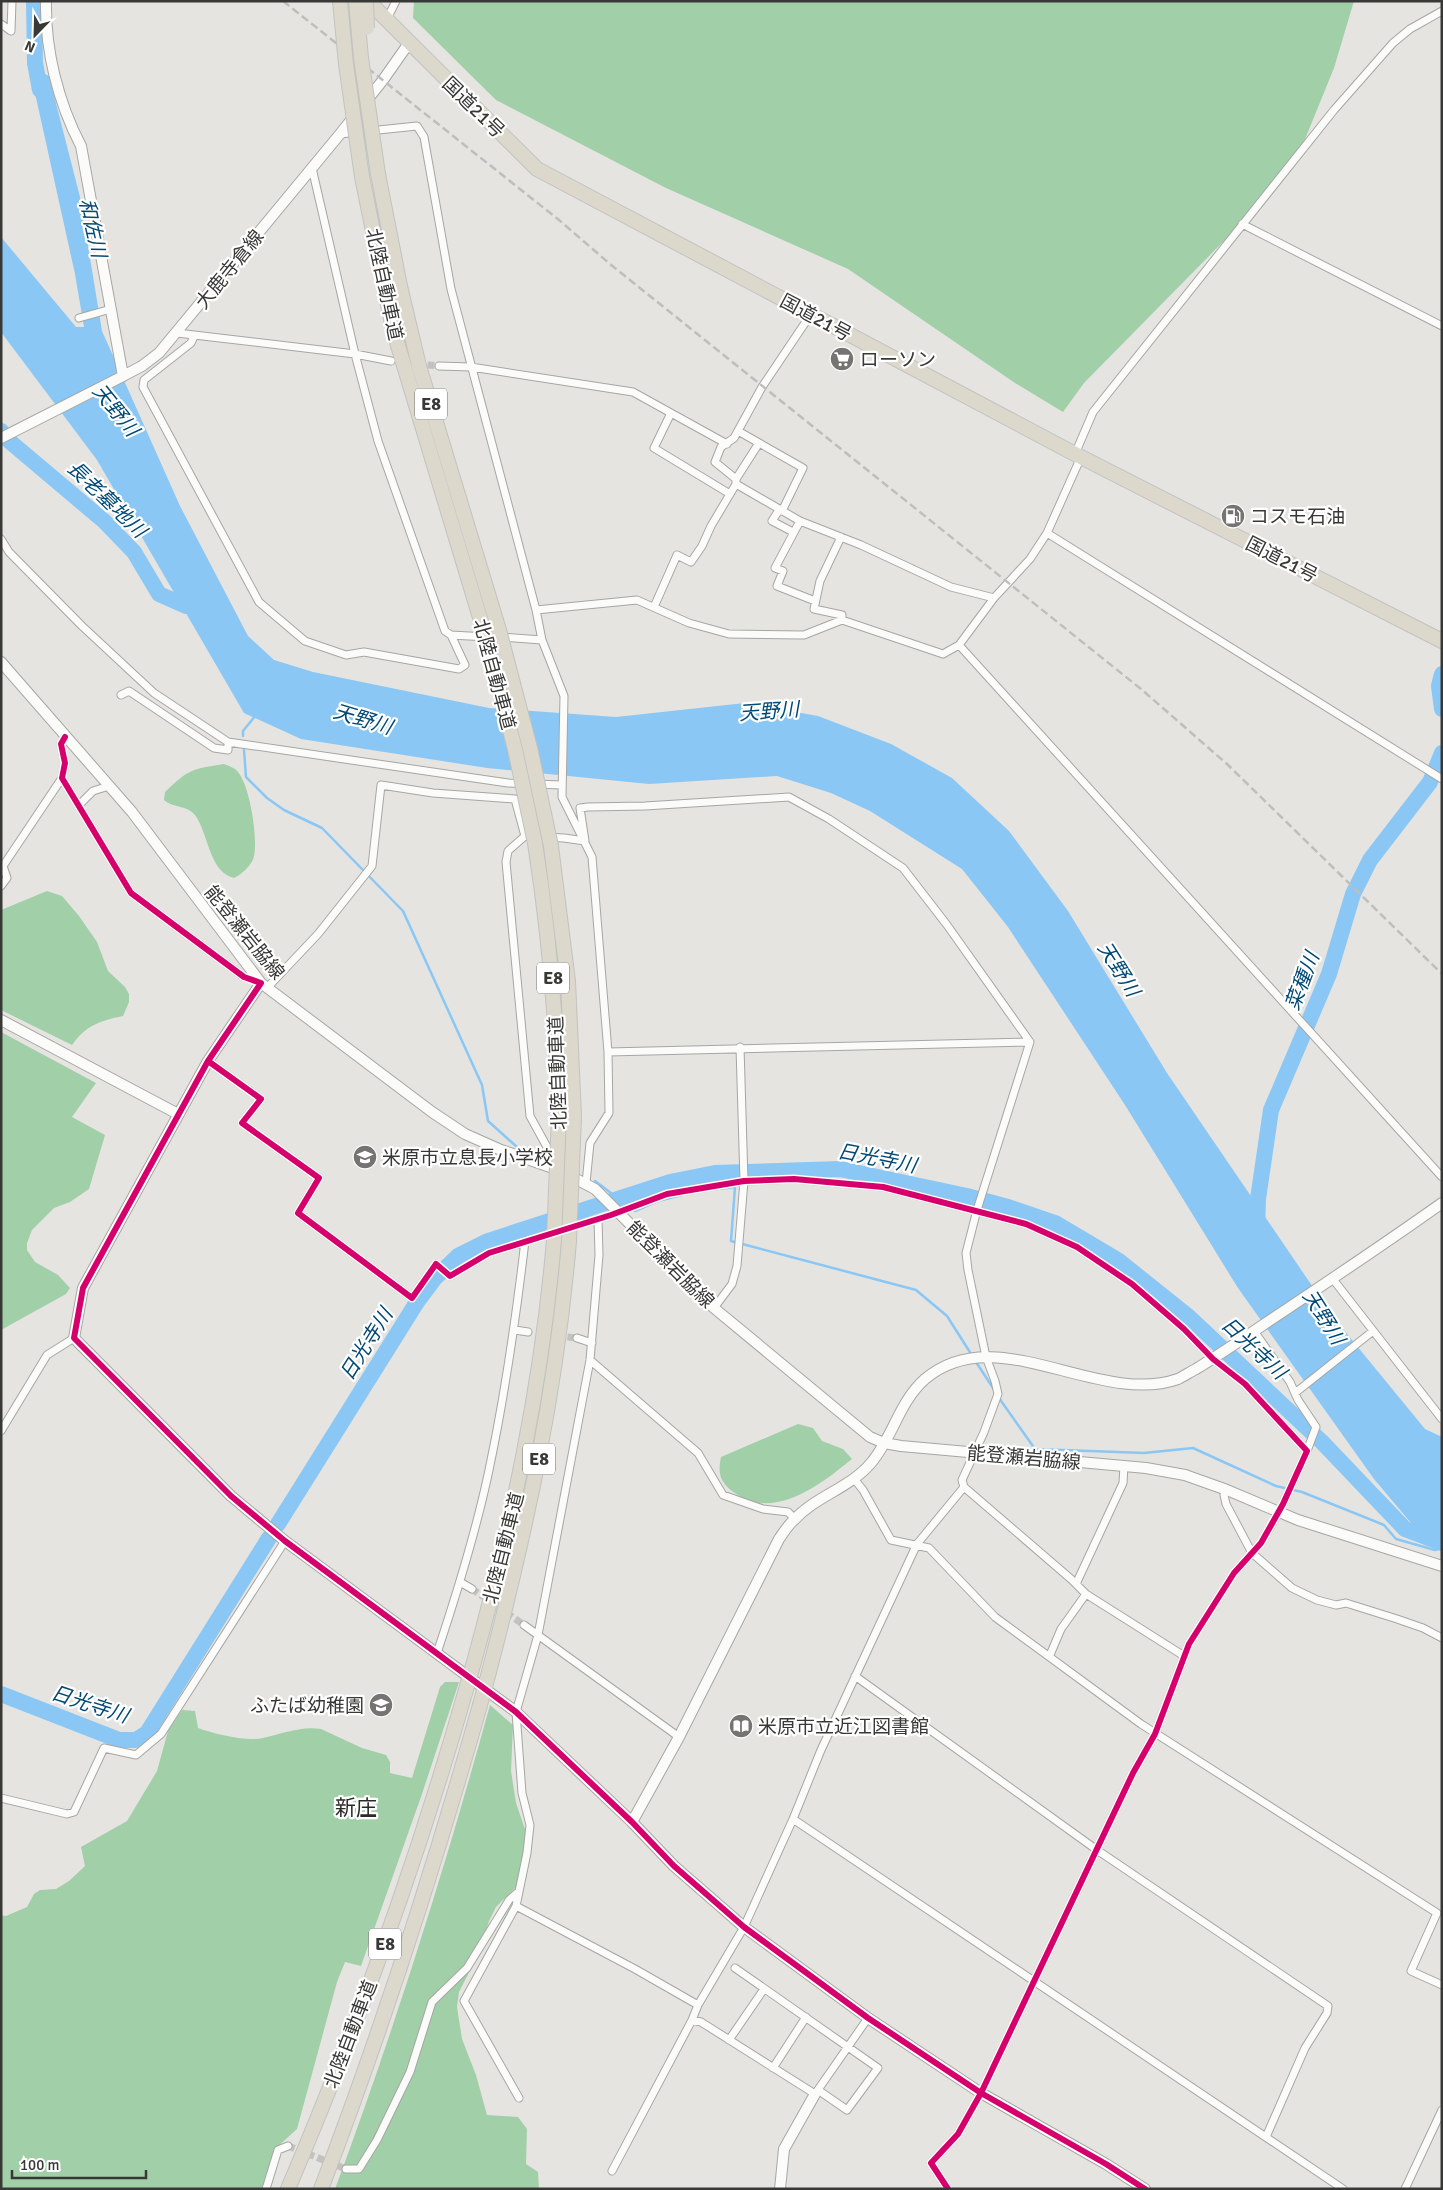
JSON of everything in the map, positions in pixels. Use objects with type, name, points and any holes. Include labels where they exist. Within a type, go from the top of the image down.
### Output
[{"type":"highway","points":[[331,1],[339,55],[354,125]]},
{"type":"highway","name":"北陸自動車道","points":[[288,2189],[336,2071],[385,1942],[431,1808],[474,1662],[508,1531],[530,1424],[545,1330],[554,1240],[559,1115],[557,1030],[548,932],[515,749],[484,631],[394,328],[362,177],[346,64],[340,1]]},
{"type":"highway","name":"北陸自動車道","points":[[321,2189],[400,1966],[447,1819],[489,1672],[519,1553],[540,1454],[560,1332],[569,1241],[574,1116],[568,981],[550,846],[530,748],[499,630],[419,366],[392,251],[361,58],[356,1]]},
{"type":"highway","points":[[367,1],[371,89],[380,173]]},
{"type":"highway","name":"国道21号","points":[[367,1],[537,169],[1078,455],[1442,641]]},
{"type":"street","points":[[1,24],[11,31],[12,1]]},
{"type":"street","points":[[46,1],[49,50],[68,121],[81,146],[107,310],[121,378]]},
{"type":"street","points":[[387,19],[396,1]]},
{"type":"street","points":[[536,610],[637,600],[689,622],[729,634],[804,636],[842,620],[943,654],[959,645],[994,598],[1030,559],[1047,532],[1093,412],[1334,110],[1393,43],[1410,29],[1441,14]]},
{"type":"street","name":"大鹿寺倉線","points":[[1,438],[121,378],[142,366],[159,353],[340,134],[383,80],[409,43]]},
{"type":"street","points":[[340,134],[417,126],[424,138],[450,288],[536,610],[542,640],[564,696],[562,797],[592,857],[608,1052],[609,1113],[590,1143],[586,1183]]},
{"type":"street","points":[[312,168],[355,354],[378,441],[445,631],[451,634],[542,640]]},
{"type":"street","points":[[1242,224],[1442,326]]},
{"type":"street","points":[[79,318],[107,310]]},
{"type":"street","points":[[811,314],[763,385],[734,438],[722,446],[714,462],[736,482],[800,522],[841,537],[951,587],[994,598]]},
{"type":"street","points":[[177,333],[355,354],[391,361]]},
{"type":"street","points":[[194,336],[191,343],[144,380],[143,386],[259,602],[305,641],[346,655],[364,652],[459,669],[464,665],[451,634]]},
{"type":"street","points":[[439,366],[470,367],[633,392],[727,444]]},
{"type":"street","points":[[672,413],[654,448],[730,494]]},
{"type":"street","points":[[738,431],[803,468],[781,510],[772,521],[793,532]]},
{"type":"street","points":[[654,607],[677,555],[691,562],[702,546],[711,526],[759,443]]},
{"type":"street","points":[[800,522],[775,568],[783,571],[776,586],[815,601]]},
{"type":"street","points":[[1047,532],[1442,779]]},
{"type":"street","points":[[841,537],[820,581],[814,609],[842,615],[842,620]]},
{"type":"street","points":[[1,539],[9,552],[62,606],[154,693],[228,742],[508,783],[562,785]]},
{"type":"street","points":[[959,645],[1442,1177]]},
{"type":"street","name":"能登瀬岩脇線","points":[[1,662],[132,812],[264,985],[465,1134],[501,1150],[546,1165],[586,1183],[601,1195],[714,1308],[870,1437],[884,1443],[928,1450],[1124,1466],[1185,1475],[1227,1490],[1298,1520],[1442,1566]]},
{"type":"street","points":[[121,695],[129,691],[214,748],[228,750],[228,742]]},
{"type":"street","points":[[1,886],[7,878],[2,868],[62,778],[65,762],[61,744],[65,736]]},
{"type":"street","points":[[62,778],[131,892],[244,977],[264,985]]},
{"type":"street","points":[[1,1431],[47,1356],[74,1338],[84,1288],[208,1061],[264,985],[318,934],[372,866],[381,785],[432,792],[515,799],[530,839]]},
{"type":"street","points":[[79,805],[93,791],[109,786]]},
{"type":"street","points":[[584,841],[580,808],[789,797],[829,819],[903,868],[947,925],[1030,1042]]},
{"type":"street","points":[[546,1165],[547,1147],[530,1116],[506,862],[508,851],[530,839],[564,838],[584,841]]},
{"type":"street","points":[[1,1020],[178,1114]]},
{"type":"street","points":[[608,1052],[1030,1042]]},
{"type":"street","points":[[1030,1042],[977,1209],[966,1253],[986,1357],[998,1394],[976,1453],[962,1480],[964,1487],[1086,1594],[1184,1656]]},
{"type":"street","points":[[714,1308],[732,1284],[737,1266],[744,1181],[740,1048]]},
{"type":"street","points":[[208,1061],[261,1099],[242,1123],[319,1178],[298,1213],[412,1298],[436,1264],[450,1276],[489,1253],[598,1219],[616,1210],[667,1194],[744,1181],[794,1179],[883,1187],[977,1209],[1026,1224],[1077,1247],[1132,1284],[1184,1329],[1245,1384],[1308,1448]]},
{"type":"street","points":[[632,1822],[679,1737],[779,1538],[795,1518],[855,1480],[872,1462],[901,1409],[925,1379],[941,1368],[963,1360],[986,1357],[1015,1360],[1099,1380],[1135,1384],[1151,1384],[1178,1378],[1216,1357],[1329,1280],[1389,1242],[1442,1203]]},
{"type":"street","points":[[519,2098],[464,2001],[516,1906],[527,1853],[530,1824],[522,1793],[516,1712],[538,1635],[590,1360],[599,1255],[598,1219]]},
{"type":"street","points":[[437,1653],[460,1582],[489,1472],[515,1330],[525,1241]]},
{"type":"street","points":[[1329,1280],[1373,1331],[1442,1419]]},
{"type":"street","points":[[515,1330],[528,1332]]},
{"type":"street","points":[[1254,1331],[1290,1382],[1316,1427],[1283,1504]]},
{"type":"street","points":[[1295,1393],[1373,1331]]},
{"type":"street","points":[[74,1338],[231,1496],[286,1541],[516,1712],[632,1822],[674,1866],[744,1927],[868,2018],[981,2093],[1145,2189]]},
{"type":"street","points":[[577,1338],[592,1343]]},
{"type":"street","points":[[590,1360],[698,1453],[723,1495],[763,1509],[788,1512],[795,1518]]},
{"type":"street","points":[[1076,1584],[1123,1483],[1124,1466]]},
{"type":"street","points":[[855,1480],[863,1490],[891,1540],[929,1548],[995,1616],[1155,1734],[1437,1913],[1412,1970],[1442,1985]]},
{"type":"street","points":[[612,2171],[692,2020],[698,2005],[744,1927],[793,1819],[821,1750],[917,1544],[964,1487]]},
{"type":"street","points":[[1227,1490],[1224,1495],[1226,1504],[1252,1552],[1276,1576],[1292,1588],[1317,1600],[1336,1605],[1346,1604],[1424,1628],[1442,1638]]},
{"type":"street","points":[[948,2189],[931,2163],[958,2134],[981,2093],[1033,1980],[1133,1773],[1155,1734],[1189,1644],[1230,1580],[1276,1517]]},
{"type":"street","points":[[1,1798],[67,1814],[74,1812],[104,1748],[136,1755],[161,1734],[286,1541]]},
{"type":"street","points":[[460,1582],[472,1589]]},
{"type":"street","points":[[1050,1655],[1062,1628],[1086,1594]]},
{"type":"street","points":[[524,1625],[679,1737]]},
{"type":"street","points":[[855,1676],[1097,1850],[1328,2006],[1327,2013],[1305,2048],[1266,2137]]},
{"type":"street","points":[[793,1819],[1343,2189]]},
{"type":"street","points":[[346,2169],[359,2170],[377,2140],[410,2072],[432,2002],[467,1968],[509,1900],[519,1891]]},
{"type":"street","points":[[516,1906],[635,1969],[698,2005]]},
{"type":"street","points":[[692,2020],[701,2022],[773,2068],[847,2110],[878,2068],[735,1968]]},
{"type":"street","points":[[729,2040],[764,1989]]},
{"type":"street","points":[[773,2068],[806,2018]]},
{"type":"street","points":[[782,2188],[784,2150],[816,2092],[868,2018]]},
{"type":"street","points":[[1405,2189],[1442,2110]]},
{"type":"street","points":[[266,2189],[278,2150],[288,2146]]},
{"type":"green space","points":[[414,1],[1354,1],[1334,68],[1299,154],[1273,191],[1084,383],[1063,412],[1015,383],[848,269],[666,188],[496,100],[413,18]]},
{"type":"green space","points":[[224,764],[235,769],[242,779],[254,825],[255,848],[253,859],[246,869],[234,878],[226,875],[215,862],[201,826],[194,814],[164,800],[165,792],[186,774],[205,767]]},
{"type":"green space","points":[[47,891],[62,896],[79,916],[97,942],[108,971],[125,987],[129,994],[129,1002],[123,1016],[88,1028],[72,1045],[1,1010],[1,910]]},
{"type":"green space","points":[[1,1032],[96,1083],[72,1117],[105,1135],[89,1189],[70,1202],[54,1208],[32,1230],[27,1243],[27,1250],[35,1262],[58,1275],[70,1288],[66,1294],[1,1330]]},
{"type":"green space","points":[[798,1424],[813,1428],[822,1441],[843,1449],[852,1459],[811,1489],[779,1502],[763,1503],[747,1500],[724,1484],[720,1476],[721,1457]]},
{"type":"green space","points":[[445,1682],[459,1682],[422,1794],[361,1966],[345,1962],[337,1982],[297,2129],[275,2149],[262,2189],[1,2189],[1,1915],[6,1916],[27,1907],[34,1894],[40,1890],[56,1889],[69,1881],[85,1866],[81,1847],[127,1821],[157,1771],[168,1731],[182,1710],[195,1711],[198,1728],[239,1738],[256,1739],[299,1729],[321,1729],[362,1748],[386,1755],[390,1762],[390,1773],[412,1778],[440,1687]]},
{"type":"green space","points":[[490,1705],[513,1725],[511,1771],[516,1803],[527,1835],[519,1884],[496,1907],[489,1921],[480,1951],[459,1992],[457,2007],[462,2039],[476,2075],[487,2115],[518,2117],[527,2129],[526,2164],[538,2172],[539,2189],[335,2189],[418,1949]]},
{"type":"water","name":"天野川","points":[[29,66],[49,76],[80,197],[102,331],[180,506],[248,636],[274,660],[313,672],[489,708],[616,717],[745,703],[818,716],[891,744],[952,778],[1009,831],[1068,911],[1167,1073],[1334,1318],[1425,1429],[1442,1437],[1442,1544],[1411,1523],[1374,1479],[1238,1288],[1125,1105],[1008,927],[962,869],[870,811],[831,793],[777,776],[649,784],[487,768],[301,739],[244,713],[97,460],[1,332],[1,237],[76,327],[84,327],[75,274]]},
{"type":"waterway","name":"和佐川","points":[[34,1],[35,63],[40,90]]},
{"type":"waterway","name":"長老墓地川","points":[[1,431],[8,440],[104,521],[134,552],[159,594],[186,606],[202,602]]},
{"type":"waterway","name":"菜種川","points":[[1442,674],[1439,686],[1442,709]]},
{"type":"waterway","points":[[243,736],[243,731],[256,715]]},
{"type":"waterway","points":[[244,750],[246,777],[267,798],[284,810],[322,828],[403,911],[482,1085],[488,1121],[517,1147],[544,1156]]},
{"type":"waterway","name":"菜種川","points":[[1257,1228],[1258,1199],[1271,1110],[1329,974],[1353,894],[1370,860],[1430,782],[1442,753]]},
{"type":"waterway","name":"日光寺川","points":[[278,1524],[417,1302],[435,1278],[458,1256],[488,1241],[670,1182],[715,1173],[840,1169],[967,1196],[1008,1207],[1055,1223],[1119,1261],[1189,1317],[1322,1442],[1405,1529],[1442,1543]]},
{"type":"waterway","points":[[595,1181],[635,1211],[658,1201],[682,1195]]},
{"type":"waterway","points":[[717,1189],[735,1187],[731,1241],[916,1290],[947,1316],[973,1357]]},
{"type":"waterway","points":[[976,1362],[995,1391]]},
{"type":"waterway","points":[[999,1398],[1035,1449],[1144,1453],[1193,1448],[1276,1486],[1302,1492],[1384,1525],[1396,1539],[1435,1550],[1442,1548]]},
{"type":"waterway","name":"日光寺川","points":[[1,1694],[119,1740],[136,1740],[147,1733],[269,1538]]},
{"type":"tunnel","points":[[417,364],[439,366]]},
{"type":"tunnel","points":[[557,1336],[577,1338]]},
{"type":"tunnel","points":[[472,1589],[524,1625]]},
{"type":"tunnel","points":[[288,2146],[346,2169]]},
{"type":"railway","points":[[283,1],[559,220],[610,264],[1141,689],[1227,764],[1442,974]]},
{"type":"cycle path","points":[[65,737],[61,744],[65,763],[62,778],[131,893],[244,977],[261,983],[208,1061],[83,1288],[74,1338],[231,1496],[285,1541],[516,1712],[632,1822],[674,1866],[744,1927],[868,2018],[981,2093],[1106,2164],[1145,2189]]},
{"type":"cycle path","points":[[208,1061],[261,1099],[242,1123],[319,1178],[298,1213],[412,1298],[436,1264],[450,1276],[489,1253],[611,1215],[667,1194],[744,1181],[794,1179],[883,1187],[1026,1224],[1077,1247],[1132,1284],[1184,1329],[1213,1359],[1245,1384],[1307,1451],[1283,1504],[1261,1543],[1234,1573],[1189,1644],[1155,1734],[1133,1773],[981,2093],[958,2134],[931,2163],[948,2189]]},
{"type":"place","name":"ローソン","points":[[842,359]]},
{"type":"place","name":"コスモ石油","points":[[1233,516]]},
{"type":"place","name":"米原市立息長小学校","points":[[365,1157]]},
{"type":"place","name":"ふたば幼稚園","points":[[381,1705]]},
{"type":"place","name":"米原市立近江図書館","points":[[741,1726]]},
{"type":"district","name":"新庄","points":[[356,1808]]}]
